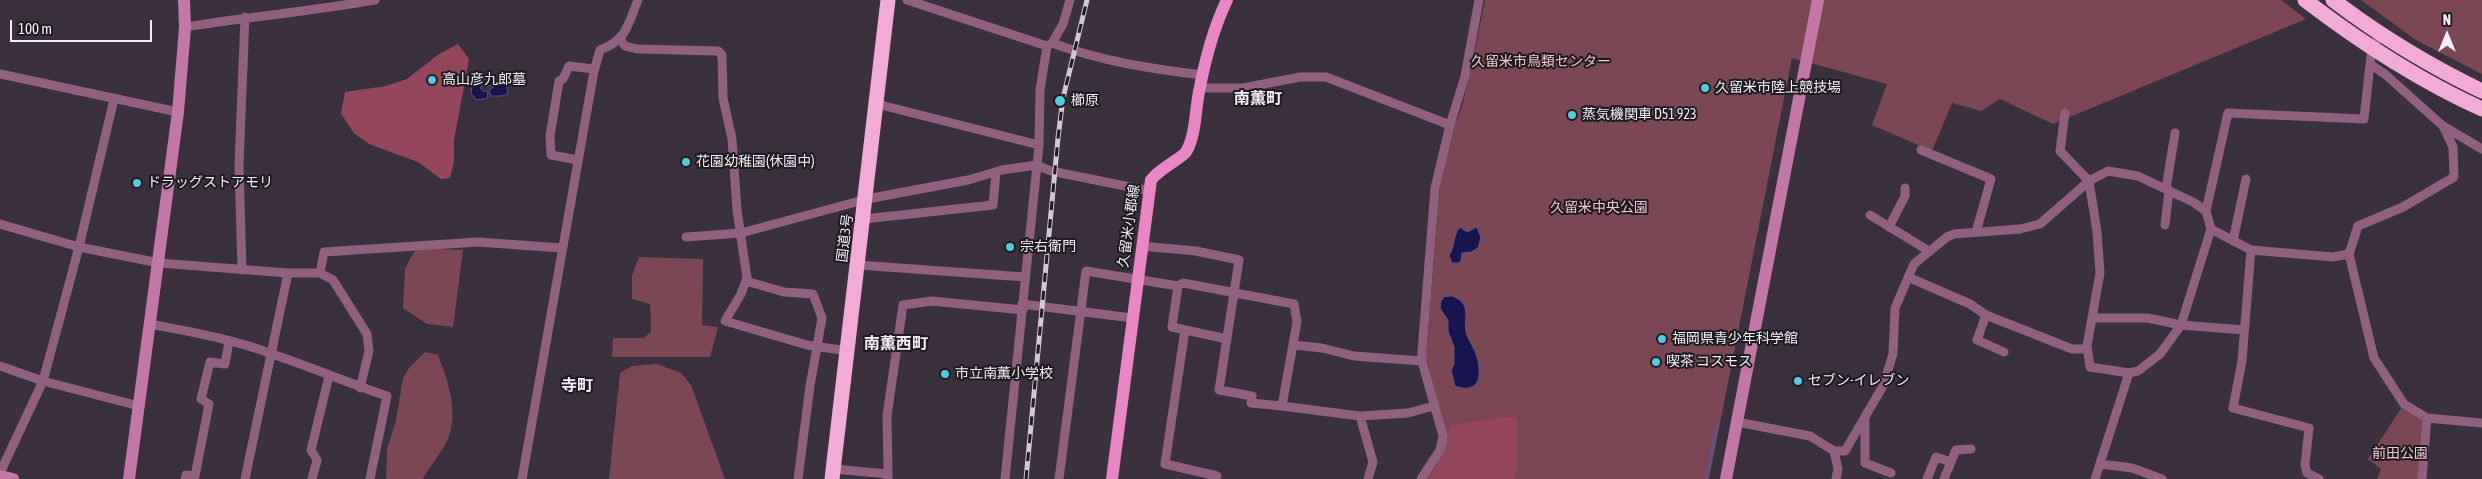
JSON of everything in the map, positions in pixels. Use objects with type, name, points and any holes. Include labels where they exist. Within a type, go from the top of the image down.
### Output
[{"type":"highway","name":"国道3号","points":[[833,474],[888,0]]},
{"type":"highway","points":[[2305,0],[2372,48],[2451,95],[2482,109]]},
{"type":"highway","points":[[2333,0],[2382,33],[2456,78],[2482,91]]},
{"type":"main road","name":"久留米小郡線","points":[[1112,479],[1151,180],[1158,171],[1185,154],[1192,138],[1200,88],[1213,29],[1227,0]]},
{"type":"street","points":[[129,479],[178,112],[185,27],[184,0]]},
{"type":"street","points":[[185,27],[245,17],[325,9],[375,0]]},
{"type":"street","points":[[522,479],[594,69],[600,50],[611,46],[620,39],[638,0]]},
{"type":"street","points":[[907,0],[1101,59],[1144,68],[1203,75]]},
{"type":"street","points":[[1005,479],[1038,145],[1040,90],[1050,44],[1063,24],[1070,0]]},
{"type":"street","points":[[1421,479],[1443,443],[1443,436],[1422,361],[1435,188],[1450,125],[1465,76],[1479,0]]},
{"type":"street","points":[[1726,479],[1818,0]]},
{"type":"street","points":[[242,270],[239,166],[245,17]]},
{"type":"street","points":[[2064,113],[2060,151],[2088,181],[2097,232],[2100,273],[2087,349],[2090,367],[2129,373],[2138,371],[2160,354],[2180,326],[2211,228],[2206,211],[2228,113],[2364,118],[2372,48],[2382,33]]},
{"type":"street","points":[[620,39],[625,46],[637,49],[718,51],[722,55],[723,98],[732,139],[737,210],[747,278],[742,294],[725,320],[818,347],[848,352]]},
{"type":"street","points":[[2370,64],[2386,75],[2444,126],[2482,149]]},
{"type":"street","points":[[578,160],[551,156],[550,136],[559,81],[563,79],[569,66],[594,69]]},
{"type":"street","points":[[0,74],[178,112]]},
{"type":"street","points":[[1200,88],[1243,88],[1300,77],[1326,77],[1450,125]]},
{"type":"street","points":[[12,479],[0,475],[43,381],[79,247],[114,99]]},
{"type":"street","points":[[877,104],[1038,145]]},
{"type":"street","points":[[2444,126],[2453,147],[2454,177],[2403,207],[2358,226],[2349,254],[2374,358],[2404,404],[2427,418],[2482,423]]},
{"type":"street","points":[[2165,225],[2175,133]]},
{"type":"street","points":[[1920,150],[1991,179],[1976,232]]},
{"type":"street","points":[[686,237],[741,233],[866,199],[1036,165],[1051,170],[1150,191]]},
{"type":"street","points":[[1737,422],[1810,436],[1834,451],[1845,451],[1883,386],[1894,354],[1895,308],[1914,264],[1947,237],[2040,224],[2088,181],[2108,171],[2138,176],[2193,202],[2206,211]]},
{"type":"street","points":[[864,219],[993,205],[996,172]]},
{"type":"street","points":[[2233,241],[2246,179]]},
{"type":"street","points":[[1890,227],[1905,196],[1905,188]]},
{"type":"street","points":[[1870,215],[1929,251]]},
{"type":"street","points":[[0,224],[79,247],[159,263],[288,273],[320,273],[332,280],[367,334],[369,351],[360,388]]},
{"type":"street","points":[[2211,228],[2251,250],[2332,257],[2349,254]]},
{"type":"street","points":[[320,273],[324,252],[478,242],[562,248]]},
{"type":"street","points":[[1141,246],[1196,251],[1239,260],[1218,390],[1252,396],[1251,403],[1360,416],[1408,413],[1434,406]]},
{"type":"street","points":[[2251,250],[2242,361],[2233,408],[2309,428],[2304,476],[2319,479]]},
{"type":"street","points":[[858,265],[1025,277]]},
{"type":"street","points":[[1059,479],[1086,271],[1137,281],[1178,286],[1183,283],[1294,304],[1297,322],[1282,406]]},
{"type":"street","points":[[245,479],[288,273]]},
{"type":"street","points":[[1908,277],[1970,304],[1986,316],[2072,349],[2087,349]]},
{"type":"street","points":[[746,281],[784,292],[813,294],[822,318],[810,386],[798,479]]},
{"type":"street","points":[[1178,286],[1172,327],[1227,339]]},
{"type":"street","points":[[833,474],[888,476],[887,416],[903,305],[932,301],[1080,310],[1132,318]]},
{"type":"street","points":[[1986,316],[1976,340],[2004,352]]},
{"type":"street","points":[[2092,318],[2148,318],[2180,326],[2244,330]]},
{"type":"street","points":[[150,324],[229,341],[271,353],[360,388],[387,396],[370,479]]},
{"type":"street","points":[[1185,330],[1165,464],[1217,476],[1216,479]]},
{"type":"street","points":[[185,479],[186,475],[195,476],[209,404],[201,398],[210,362],[225,364],[229,341]]},
{"type":"street","points":[[1293,345],[1322,348],[1354,356],[1422,361]]},
{"type":"street","points":[[0,366],[43,381],[138,406]]},
{"type":"street","points":[[2095,479],[2129,373]]},
{"type":"street","points":[[312,479],[317,460],[311,450],[329,376]]},
{"type":"street","points":[[1360,416],[1373,462],[1368,479]]},
{"type":"street","points":[[1865,418],[1865,463],[1890,473]]},
{"type":"street","points":[[2422,479],[2427,418]]},
{"type":"street","points":[[1944,479],[1956,450],[1971,448]]},
{"type":"street","points":[[1834,451],[1838,469],[1836,479]]},
{"type":"street","points":[[1927,479],[1936,457],[1951,462]]},
{"type":"street","points":[[2101,464],[2132,468],[2162,479]]},
{"type":"green space","name":"久留米中央公園","points":[[1485,0],[2281,0],[2306,19],[2053,124],[2000,99],[1981,111],[1952,103],[1932,151],[1872,125],[1887,84],[1792,58],[1709,479],[1423,479],[1448,442],[1426,357],[1440,186],[1449,140],[1462,106],[1470,74]]},
{"type":"green space","points":[[2361,0],[2482,0],[2482,74],[2416,40]]},
{"type":"green space","points":[[416,248],[463,250],[453,327],[427,324],[403,308],[405,269]]},
{"type":"green space","points":[[639,257],[703,259],[702,325],[718,327],[710,357],[612,357],[613,338],[644,338],[651,332],[650,304],[632,299],[632,275]]},
{"type":"green space","points":[[425,352],[438,355],[451,397],[452,418],[448,439],[423,479],[386,479],[387,449],[396,420],[403,378],[409,368]]},
{"type":"green space","points":[[657,364],[681,373],[691,385],[725,479],[609,479],[620,373],[632,366]]},
{"type":"green space","name":"前田公園","points":[[2404,404],[2427,418],[2422,479],[2377,479],[2381,469],[2368,459]]},
{"type":"shaded area","points":[[458,44],[469,59],[454,140],[454,162],[450,178],[441,179],[418,162],[369,144],[354,133],[341,114],[345,92],[386,86],[407,79],[439,54]]},
{"type":"shaded area","points":[[493,78],[493,81],[500,80],[507,88],[508,94],[491,96],[489,90],[495,86],[483,85],[480,88],[483,91],[487,91],[488,98],[477,100],[471,94],[472,83]]},
{"type":"shaded area","points":[[1460,227],[1467,232],[1477,227],[1481,238],[1478,248],[1471,252],[1462,253],[1461,261],[1452,263],[1449,255]]},
{"type":"shaded area","points":[[1452,296],[1459,299],[1464,305],[1466,332],[1479,364],[1477,382],[1470,388],[1455,386],[1451,370],[1454,364],[1454,347],[1448,331],[1448,320],[1440,308],[1444,297]]},
{"type":"shaded area","points":[[1500,417],[1517,417],[1517,468],[1514,479],[1429,479],[1436,467],[1451,426]]},
{"type":"waterway","points":[[1706,479],[1717,425]]},
{"type":"railway","points":[[1026,479],[1063,98],[1087,0]]},
{"type":"place","name":"高山彦九郎墓","points":[[432,80]]},
{"type":"place","name":"久留米市陸上競技場","points":[[1705,88]]},
{"type":"place","name":"櫛原","points":[[1060,101]]},
{"type":"place","name":"蒸気機関車 D51 923","points":[[1572,115]]},
{"type":"place","name":"花園幼稚園(休園中)","points":[[686,162]]},
{"type":"place","name":"ドラッグストアモリ","points":[[137,183]]},
{"type":"place","name":"宗右衛門","points":[[1010,247]]},
{"type":"place","name":"福岡県青少年科学館","points":[[1662,339]]},
{"type":"place","name":"喫茶 コスモス","points":[[1656,362]]},
{"type":"place","name":"市立南薫小学校","points":[[945,374]]},
{"type":"place","name":"セブン-イレブン","points":[[1798,381]]},
{"type":"district","name":"南薫町","points":[[1258,99]]},
{"type":"district","name":"南薫西町","points":[[896,344]]},
{"type":"district","name":"寺町","points":[[577,386]]},
{"type":"park label","name":"久留米市鳥類センター","points":[[1541,62]]}]
